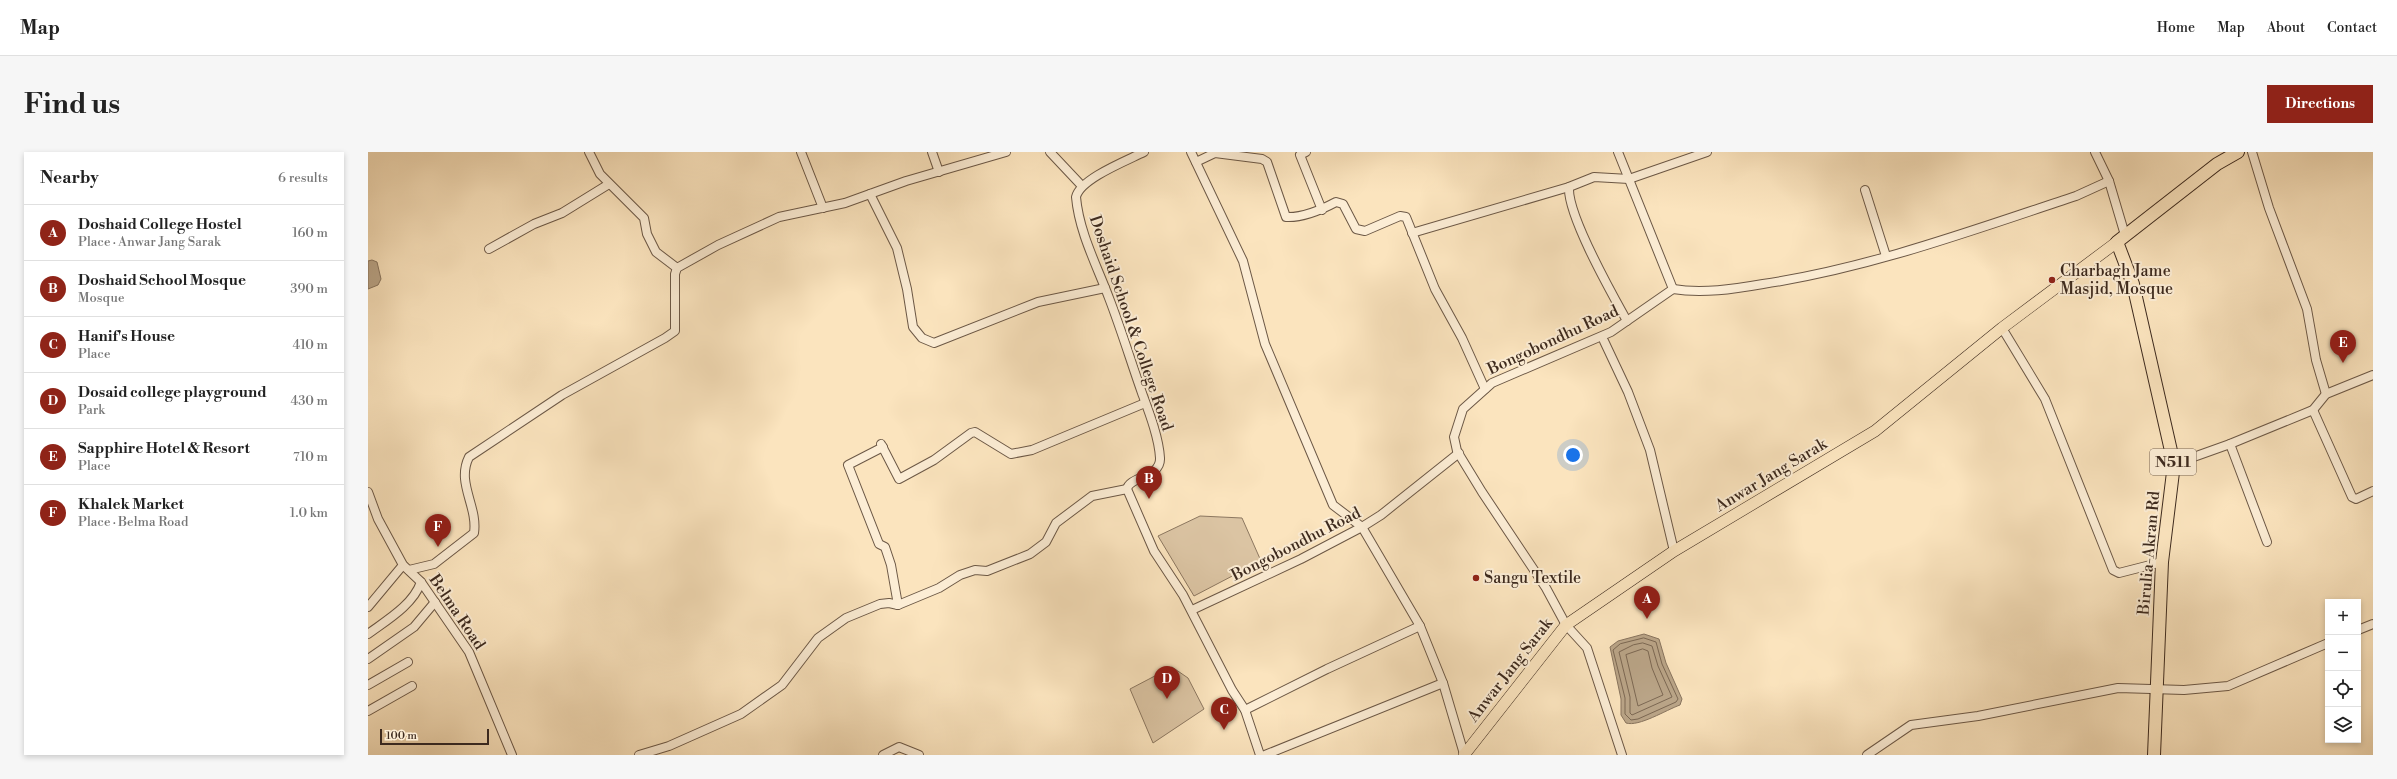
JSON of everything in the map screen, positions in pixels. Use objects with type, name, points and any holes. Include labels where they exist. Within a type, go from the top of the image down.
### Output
[{"type":"highway","points":[[2121,238],[2217,164],[2238,152]]},
{"type":"highway","name":"Birulia-Akran Rd","points":[[2121,238],[2134,284],[2174,464],[2162,562],[2154,755]]},
{"type":"main road","name":"Anwar Jang Sarak","points":[[1464,755],[1566,625],[1674,551],[1876,431],[2002,328],[2121,238]]},
{"type":"street","points":[[589,152],[600,174],[609,184],[638,209],[644,218],[647,234],[656,252],[678,268]]},
{"type":"street","points":[[801,152],[823,208]]},
{"type":"street","points":[[932,152],[939,172]]},
{"type":"street","points":[[368,607],[406,568],[434,564],[474,534],[476,524],[463,478],[464,465],[468,456],[549,402],[665,338],[674,330],[677,296],[675,274],[678,268],[718,245],[779,217],[823,208],[1006,152]]},
{"type":"street","points":[[1050,152],[1082,186],[1144,152]]},
{"type":"street","points":[[1191,152],[1243,261],[1265,344],[1333,505],[1362,527],[1420,626],[1443,683],[1464,755]]},
{"type":"street","points":[[1306,152],[1300,155],[1322,210]]},
{"type":"street","points":[[1618,152],[1673,289],[1688,292],[1763,284],[1847,268],[2076,196],[2109,181]]},
{"type":"street","points":[[1412,233],[1569,187],[1594,176],[1629,179],[1707,152]]},
{"type":"street","points":[[2095,152],[2109,181],[2121,238]]},
{"type":"street","points":[[2252,152],[2269,208],[2307,309],[2316,360],[2326,394]]},
{"type":"street","points":[[1196,162],[1215,153],[1262,159],[1267,162],[1286,216],[1294,217],[1322,210],[1336,202],[1343,204],[1356,229],[1364,231],[1400,216],[1406,216],[1435,289],[1462,338],[1485,389]]},
{"type":"street","points":[[489,248],[534,224],[562,213],[609,184]]},
{"type":"street","name":"Doshaid School & College Road","points":[[1082,186],[1078,190],[1077,205],[1091,253],[1146,403],[1160,457],[1159,465],[1153,472],[1130,484],[1127,489]]},
{"type":"street","points":[[1569,187],[1572,206],[1590,251],[1626,322]]},
{"type":"street","points":[[1865,190],[1886,256]]},
{"type":"street","points":[[870,194],[897,248],[907,289],[913,327],[918,334],[934,343],[1038,302],[1105,288]]},
{"type":"street","name":"Bongobondhu Road","points":[[1192,610],[1301,559],[1362,527],[1381,515],[1459,453],[1454,437],[1463,409],[1492,383],[1611,332],[1673,289]]},
{"type":"street","points":[[2002,328],[2045,400],[2113,570],[2119,573],[2162,562]]},
{"type":"street","points":[[1604,341],[1628,392],[1650,450],[1674,551]]},
{"type":"street","points":[[2174,464],[2230,444],[2313,410],[2326,394],[2373,375]]},
{"type":"street","points":[[898,605],[885,547],[879,544],[848,464],[882,446],[899,479],[934,460],[974,432],[997,447],[1016,454],[1032,450],[1146,403]]},
{"type":"street","points":[[2313,410],[2352,497],[2356,499],[2373,491]]},
{"type":"street","points":[[2230,444],[2267,542]]},
{"type":"street","points":[[1459,453],[1546,588],[1566,625],[1587,648],[1622,755]]},
{"type":"street","points":[[639,755],[669,746],[741,714],[782,685],[818,638],[846,618],[866,608],[890,603],[898,605],[939,588],[960,575],[975,570],[987,571],[1030,554],[1046,542],[1056,523],[1092,496],[1127,489],[1154,551],[1192,610],[1232,690],[1245,710],[1260,755]]},
{"type":"street","name":"Belma Road","points":[[368,492],[378,519],[406,568],[421,582],[470,652],[512,755]]},
{"type":"street","points":[[368,634],[394,616],[418,592],[421,582]]},
{"type":"street","points":[[368,659],[414,627],[435,602]]},
{"type":"street","points":[[2361,629],[2373,624]]},
{"type":"street","points":[[1245,710],[1327,669],[1420,626]]},
{"type":"street","points":[[1867,755],[1911,725],[1978,716],[2118,688],[2184,690],[2228,686],[2325,644]]},
{"type":"street","points":[[368,685],[408,662]]},
{"type":"street","points":[[1265,755],[1443,683]]},
{"type":"street","points":[[368,711],[412,686]]},
{"type":"street","points":[[669,746],[670,755]]},
{"type":"street","points":[[883,755],[899,747],[919,755]]},
{"type":"shaded area","points":[[1200,516],[1242,518],[1261,561],[1194,596],[1158,536]]},
{"type":"shaded area","points":[[1172,667],[1188,678],[1204,709],[1153,743],[1130,689]]},
{"type":"water","points":[[372,260],[377,262],[381,279],[378,285],[368,289],[368,261]]},
{"type":"water","points":[[1644,634],[1659,639],[1666,663],[1682,699],[1680,705],[1638,723],[1631,724],[1626,723],[1621,715],[1621,699],[1610,647],[1618,641]]},
{"type":"place","name":"Charbagh Jame Masjid, Mosque","points":[[2052,280]]},
{"type":"place","name":"Sapphire Hotel & Resort","points":[[2343,363]]},
{"type":"place","name":"Doshaid School Mosque","points":[[1149,499]]},
{"type":"place","name":"Khalek Market","points":[[438,547]]},
{"type":"place","name":"Sangu Textile","points":[[1476,578]]},
{"type":"place","name":"Doshaid College Hostel","points":[[1647,619]]},
{"type":"place","name":"Dosaid college playground","points":[[1167,699]]},
{"type":"place","name":"Hanif's House","points":[[1224,730]]}]
